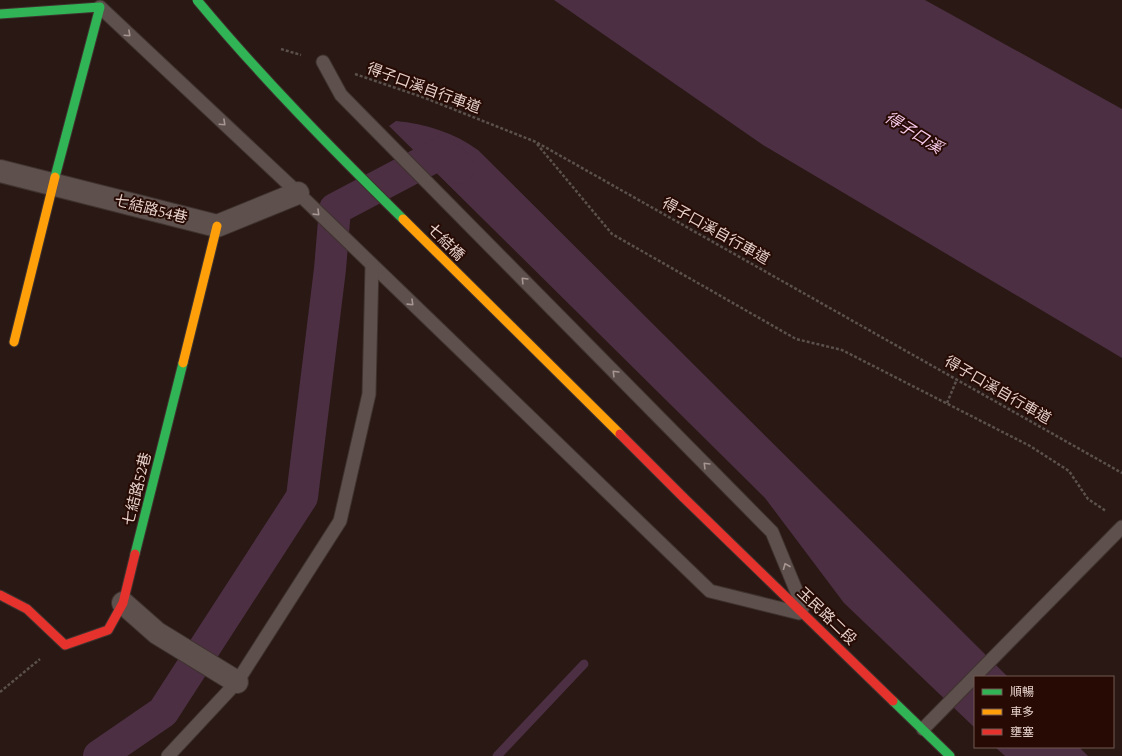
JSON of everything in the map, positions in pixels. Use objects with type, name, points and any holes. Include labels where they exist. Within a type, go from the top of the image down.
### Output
[{"type":"street","name":"七結橋","points":[[197,0],[233,43],[360,176],[683,497]]},
{"type":"street","points":[[0,14],[100,8],[53,185],[14,342]]},
{"type":"street","name":"七結路54巷","points":[[0,170],[53,185],[217,226]]},
{"type":"street","points":[[217,226],[298,193]]},
{"type":"street","name":"七結路52巷","points":[[65,645],[108,630],[123,603],[217,226]]},
{"type":"street","name":"玉民路二段","points":[[683,497],[950,756]]},
{"type":"street","points":[[0,595],[9,597],[33,613],[65,645]]},
{"type":"street","points":[[123,603],[157,634],[237,682]]},
{"type":"lane","points":[[100,8],[298,193],[710,591],[806,615]]},
{"type":"lane","points":[[322,62],[341,95],[772,532],[806,615]]},
{"type":"lane","points":[[168,756],[237,682],[340,520],[369,394],[372,265]]},
{"type":"lane","points":[[976,676],[1122,527]]},
{"type":"lane","points":[[923,729],[974,678]]},
{"type":"path","name":"得子口溪自行車道","points":[[281,49],[425,98],[536,142],[1122,473]]},
{"type":"path","points":[[536,142],[612,234],[796,339],[842,350],[1030,446],[1069,471],[1088,499],[1111,514]]},
{"type":"path","points":[[946,403],[957,379]]},
{"type":"path","points":[[0,692],[48,653],[65,645]]},
{"type":"water","name":"得子口溪","points":[[554,0],[925,0],[1122,109],[1122,358],[763,145]]},
{"type":"water","points":[[396,121],[418,124],[459,138],[478,150],[1007,676],[974,676],[974,727],[844,603],[765,498],[389,126]]},
{"type":"water","points":[[996,748],[1080,748],[1088,756],[1005,756]]},
{"type":"waterway","points":[[99,756],[163,712],[302,497],[330,269],[335,209],[443,152],[459,168]]},
{"type":"waterway","points":[[497,756],[584,664]]},
{"type":"traffic: fast","points":[[197,0],[221,29],[297,112],[403,219]]},
{"type":"traffic: fast","points":[[0,14],[100,7],[55,177]]},
{"type":"traffic: fast","points":[[135,554],[183,363]]},
{"type":"traffic: fast","points":[[893,701],[950,756]]},
{"type":"traffic: slow","points":[[14,342],[55,177]]},
{"type":"traffic: slow","points":[[403,219],[620,434]]},
{"type":"traffic: slow","points":[[183,363],[217,226]]},
{"type":"traffic: jam","points":[[620,434],[683,497]]},
{"type":"traffic: jam","points":[[683,497],[893,701]]},
{"type":"traffic: jam","points":[[0,595],[27,609],[65,645],[108,630],[123,603],[135,554]]}]
